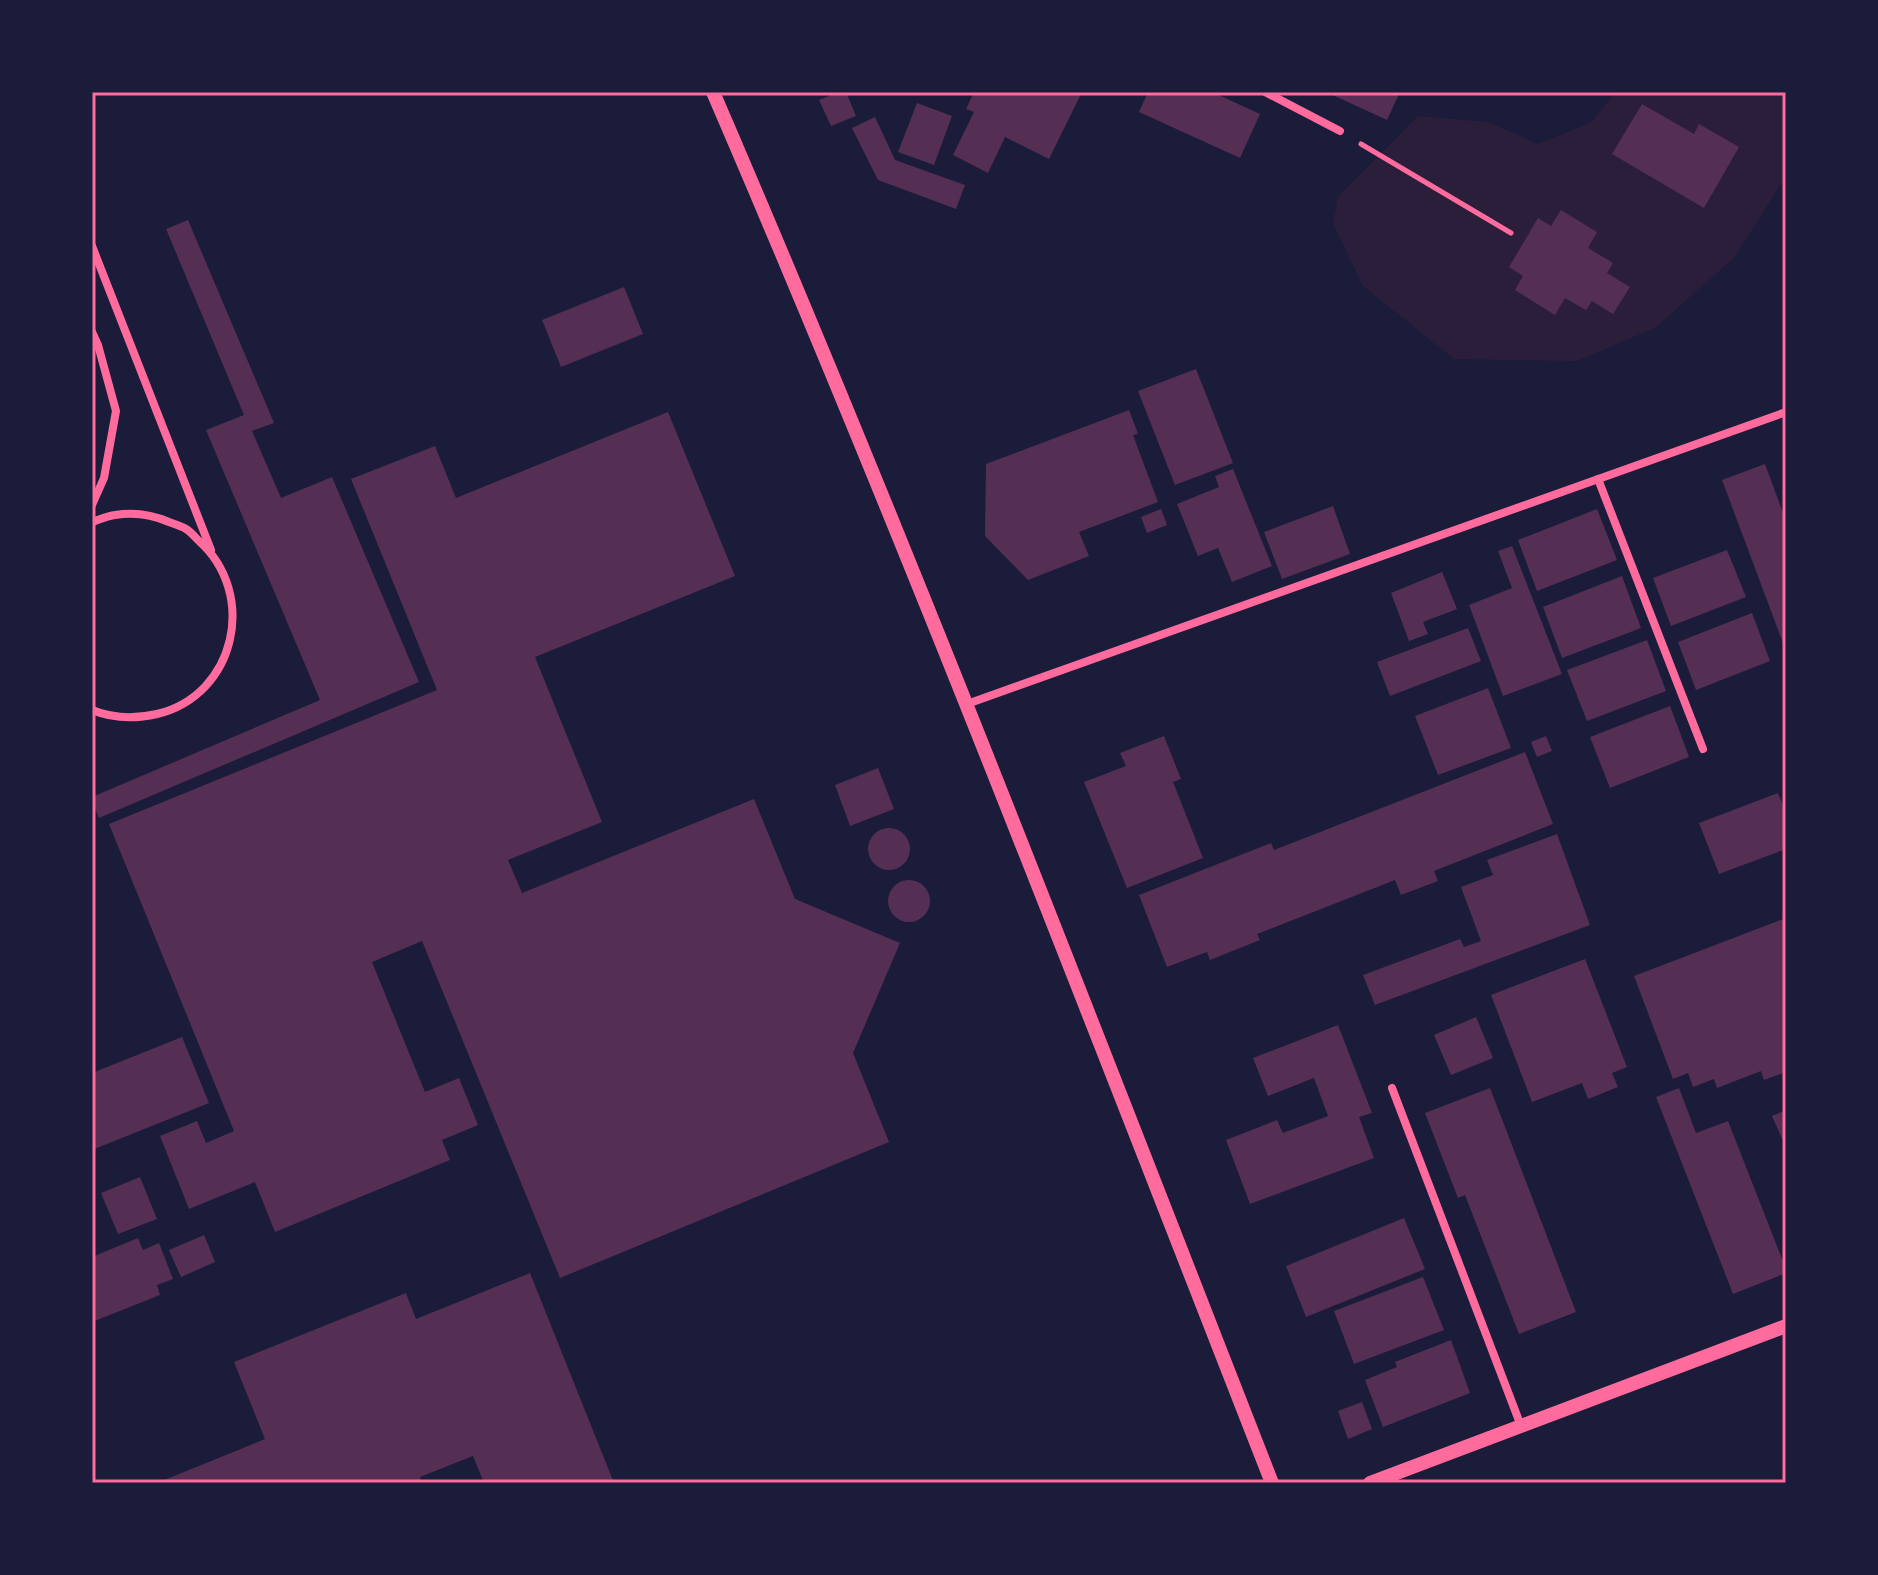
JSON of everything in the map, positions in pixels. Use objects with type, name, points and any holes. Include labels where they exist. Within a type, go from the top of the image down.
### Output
[{"type":"street","points":[[713,92],[967,704],[1272,1483]]},
{"type":"street","points":[[1265,92],[1340,131]]},
{"type":"street","points":[[92,246],[212,553],[227,580],[234,611],[230,643],[217,672],[196,696],[168,711],[137,718],[106,716],[92,710]]},
{"type":"street","points":[[92,332],[116,411],[104,478],[92,505]]},
{"type":"street","points":[[967,704],[1786,412]]},
{"type":"street","points":[[1598,479],[1703,749]]},
{"type":"street","points":[[92,522],[117,514],[152,515],[186,528],[212,553]]},
{"type":"street","points":[[1392,1088],[1521,1426]]},
{"type":"street","points":[[1370,1483],[1786,1326]]},
{"type":"path","points":[[1340,131],[1511,233]]},
{"type":"shaded area","points":[[1615,92],[1786,92],[1786,176],[1735,257],[1655,328],[1577,361],[1454,359],[1363,286],[1333,223],[1338,197],[1418,116],[1488,122],[1538,144],[1592,122]]},
{"type":"building","points":[[846,92],[856,116],[831,126],[819,100]]},
{"type":"building","points":[[974,92],[1082,92],[1049,159],[1005,137],[988,173],[953,155],[974,112],[966,109]]},
{"type":"building","points":[[1148,92],[1212,92],[1260,114],[1240,158],[1139,112]]},
{"type":"building","points":[[1326,92],[1400,92],[1387,120]]},
{"type":"building","points":[[917,103],[952,116],[934,165],[898,152]]},
{"type":"building","points":[[1642,104],[1694,134],[1699,124],[1739,147],[1704,208],[1612,154]]},
{"type":"building","points":[[875,117],[895,160],[965,185],[956,209],[878,180],[852,128]]},
{"type":"building","points":[[1561,210],[1597,232],[1588,248],[1613,263],[1607,273],[1630,287],[1613,314],[1592,301],[1586,310],[1565,298],[1555,315],[1515,290],[1523,276],[1509,267],[1538,218],[1551,226]]},
{"type":"building","points":[[188,220],[274,423],[252,431],[281,498],[332,477],[419,682],[99,818],[92,797],[320,700],[206,430],[244,415],[166,229]]},
{"type":"building","points":[[624,287],[643,334],[561,367],[542,320]]},
{"type":"building","points":[[1196,369],[1233,463],[1175,485],[1138,391]]},
{"type":"building","points":[[1129,410],[1138,434],[1133,435],[1158,502],[1079,532],[1089,556],[1028,580],[985,536],[986,464]]},
{"type":"building","points":[[668,412],[735,576],[535,657],[602,822],[508,860],[522,893],[754,799],[795,899],[900,943],[853,1053],[889,1142],[560,1278],[422,941],[372,962],[425,1092],[459,1078],[478,1125],[442,1140],[450,1160],[275,1232],[255,1182],[189,1209],[160,1136],[197,1121],[206,1143],[234,1131],[109,824],[437,690],[351,479],[435,446],[456,498]]},
{"type":"building","points":[[1765,464],[1786,521],[1786,651],[1722,480]]},
{"type":"building","points":[[1233,469],[1272,566],[1232,582],[1218,548],[1198,556],[1177,504],[1219,487],[1215,476]]},
{"type":"building","points":[[1333,506],[1350,554],[1282,579],[1264,532]]},
{"type":"building","points":[[1161,509],[1167,525],[1147,533],[1141,517]]},
{"type":"building","points":[[1597,509],[1617,560],[1537,591],[1518,540]]},
{"type":"building","points":[[1512,546],[1562,674],[1503,696],[1469,605],[1512,588],[1498,551]]},
{"type":"building","points":[[1727,550],[1746,597],[1671,626],[1653,578]]},
{"type":"building","points":[[1442,572],[1457,609],[1423,622],[1428,634],[1409,641],[1391,593]]},
{"type":"building","points":[[1622,576],[1641,628],[1562,658],[1543,607]]},
{"type":"building","points":[[1752,613],[1770,661],[1696,690],[1678,642]]},
{"type":"building","points":[[1468,628],[1481,661],[1390,696],[1377,662]]},
{"type":"building","points":[[1647,640],[1666,691],[1587,721],[1567,670]]},
{"type":"building","points":[[1488,688],[1511,748],[1438,775],[1415,716]]},
{"type":"building","points":[[1670,706],[1689,757],[1610,788],[1590,737]]},
{"type":"building","points":[[1164,736],[1181,779],[1173,782],[1203,858],[1127,888],[1084,782],[1126,766],[1120,753]]},
{"type":"building","points":[[1546,736],[1552,751],[1537,757],[1531,742]]},
{"type":"building","points":[[1525,752],[1553,824],[1434,871],[1438,881],[1401,895],[1395,880],[1257,934],[1260,940],[1210,960],[1207,952],[1167,967],[1139,895],[1271,843],[1274,850]]},
{"type":"building","points":[[878,768],[894,809],[850,826],[835,785]]},
{"type":"building","points":[[1778,793],[1786,813],[1786,849],[1719,874],[1699,823]]},
{"type":"building","points":[[889,828],[904,834],[910,849],[904,864],[889,870],[874,864],[868,849],[874,834]]},
{"type":"building","points":[[1557,834],[1590,925],[1375,1005],[1363,975],[1460,939],[1464,947],[1481,941],[1461,887],[1493,875],[1487,860]]},
{"type":"building","points":[[909,880],[924,886],[930,901],[924,916],[909,922],[894,916],[888,901],[894,886]]},
{"type":"building","points":[[1786,918],[1786,1072],[1764,1080],[1761,1071],[1717,1088],[1714,1079],[1693,1087],[1688,1073],[1673,1079],[1634,976]]},
{"type":"building","points":[[1585,959],[1627,1067],[1612,1073],[1618,1087],[1588,1099],[1582,1083],[1532,1102],[1491,995]]},
{"type":"building","points":[[1476,1017],[1493,1058],[1451,1075],[1434,1035]]},
{"type":"building","points":[[1338,1025],[1372,1113],[1359,1117],[1374,1158],[1250,1204],[1226,1140],[1277,1120],[1283,1133],[1328,1116],[1314,1078],[1268,1096],[1253,1058]]},
{"type":"building","points":[[182,1037],[209,1103],[92,1150],[92,1073]]},
{"type":"building","points":[[1490,1088],[1576,1312],[1519,1334],[1465,1195],[1458,1198],[1425,1113]]},
{"type":"building","points":[[1679,1088],[1696,1133],[1728,1121],[1786,1273],[1733,1294],[1656,1097]]},
{"type":"building","points":[[1786,1110],[1786,1143],[1784,1143],[1772,1116]]},
{"type":"building","points":[[140,1177],[157,1219],[118,1234],[101,1193]]},
{"type":"building","points":[[1404,1218],[1425,1269],[1306,1317],[1286,1266]]},
{"type":"building","points":[[204,1235],[215,1262],[181,1277],[169,1250]]},
{"type":"building","points":[[138,1238],[143,1250],[159,1243],[173,1279],[157,1285],[160,1295],[92,1322],[92,1257]]},
{"type":"building","points":[[530,1273],[614,1483],[484,1483],[473,1456],[420,1477],[422,1483],[157,1483],[265,1439],[234,1362],[406,1293],[416,1319]]},
{"type":"building","points":[[1423,1277],[1444,1330],[1354,1364],[1334,1311]]},
{"type":"building","points":[[1451,1340],[1470,1393],[1383,1427],[1365,1380],[1397,1367],[1395,1362]]},
{"type":"building","points":[[1362,1402],[1372,1429],[1348,1439],[1338,1411]]}]
